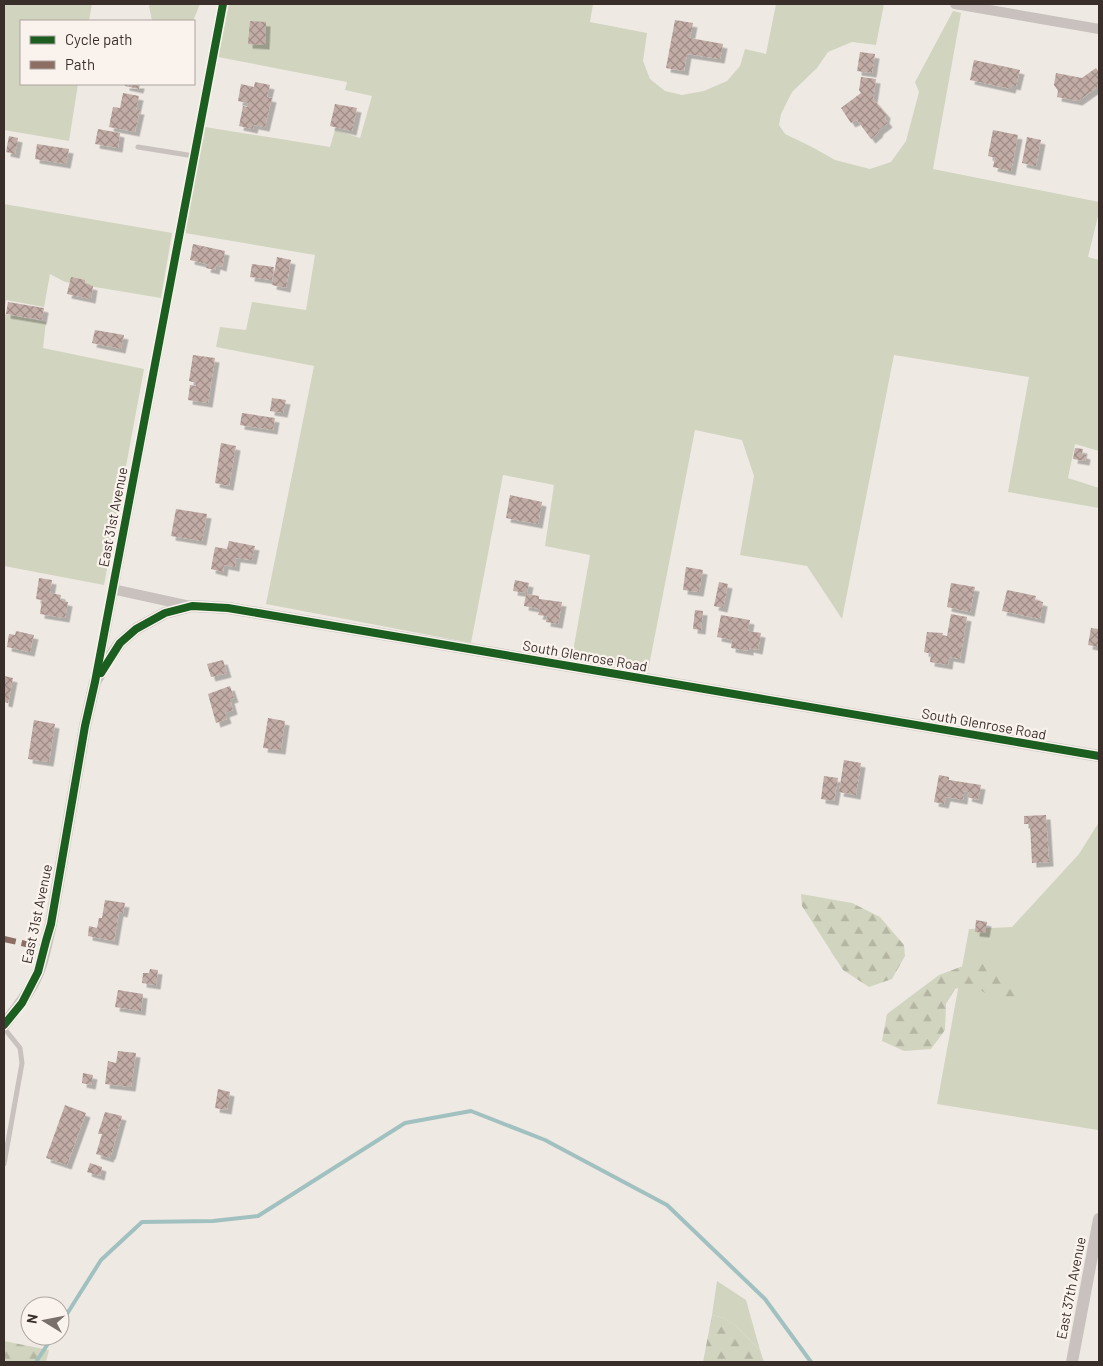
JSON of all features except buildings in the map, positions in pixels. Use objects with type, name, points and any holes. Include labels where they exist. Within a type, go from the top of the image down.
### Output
[{"type":"street","name":"East 31st Avenue","points":[[4,1026],[22,1003],[38,972],[51,924],[85,726],[96,682],[223,4]]},
{"type":"street","points":[[955,4],[1099,29]]},
{"type":"street","points":[[112,589],[192,606]]},
{"type":"street","name":"South Glenrose Road","points":[[96,682],[120,643],[136,629],[165,613],[192,606],[237,609],[1099,756]]},
{"type":"street","name":"East 37th Avenue","points":[[1072,1362],[1099,1219]]},
{"type":"lane","points":[[138,147],[194,156]]},
{"type":"lane","points":[[4,1026],[20,1048],[22,1063],[4,1164]]},
{"type":"green space","points":[[4,4],[92,4],[89,20],[20,20],[20,85],[78,85],[69,141],[4,130]]},
{"type":"green space","points":[[150,4],[200,4],[193,20],[152,20]]},
{"type":"green space","points":[[229,4],[593,4],[590,22],[647,33],[643,61],[650,79],[665,91],[682,95],[704,91],[727,81],[740,66],[745,49],[766,54],[776,4],[884,4],[876,45],[852,42],[828,52],[817,68],[792,92],[781,114],[779,125],[785,134],[835,160],[870,169],[891,162],[906,141],[919,92],[915,82],[953,11],[961,13],[933,169],[1099,202],[1099,212],[1088,257],[1099,260],[1099,451],[1075,444],[1068,478],[1099,488],[1099,508],[1008,492],[1029,377],[894,355],[842,619],[807,566],[740,555],[754,476],[742,440],[695,430],[648,671],[572,657],[590,555],[545,546],[554,485],[503,475],[471,643],[266,604],[314,366],[216,347],[220,327],[246,330],[252,302],[306,310],[315,255],[185,233],[205,127],[330,147],[335,130],[360,138],[372,96],[345,90],[347,82],[218,57]]},
{"type":"green space","points":[[4,204],[172,233],[161,298],[65,282],[50,274],[44,307],[6,300],[4,314]]},
{"type":"green space","points":[[4,314],[46,322],[43,348],[144,369],[104,585],[4,566]]},
{"type":"green space","points":[[1099,822],[1098,1130],[937,1104],[969,929],[1012,927],[1079,854]]},
{"type":"green space","points":[[801,894],[852,903],[880,917],[904,945],[905,956],[892,979],[869,987],[843,970],[802,906]]},
{"type":"green space","points":[[979,960],[996,962],[1018,984],[1019,996],[999,1002],[971,984],[955,989],[946,1004],[945,1030],[931,1049],[904,1051],[882,1041],[887,1014],[939,975]]},
{"type":"green space","points":[[717,1281],[746,1300],[760,1350],[736,1326],[724,1318],[712,1315]]},
{"type":"green space","points":[[712,1315],[724,1318],[736,1326],[760,1350],[764,1362],[703,1362]]},
{"type":"green space","points":[[4,1341],[20,1344],[20,1346],[49,1350],[46,1362],[4,1362]]},
{"type":"waterway","points":[[70,1309],[101,1260],[142,1222],[213,1221],[258,1216],[405,1123],[471,1111],[545,1140],[667,1205],[765,1299],[811,1362]]},
{"type":"waterway","points":[[36,1362],[46,1346]]},
{"type":"marked path","points":[[4,939],[44,948]]},
{"type":"cycle path","points":[[4,1025],[22,1003],[38,972],[51,924],[85,726],[95,682],[223,4]]},
{"type":"cycle path","points":[[101,673],[120,643],[136,629],[165,613],[192,606],[228,608],[1099,756]]}]
